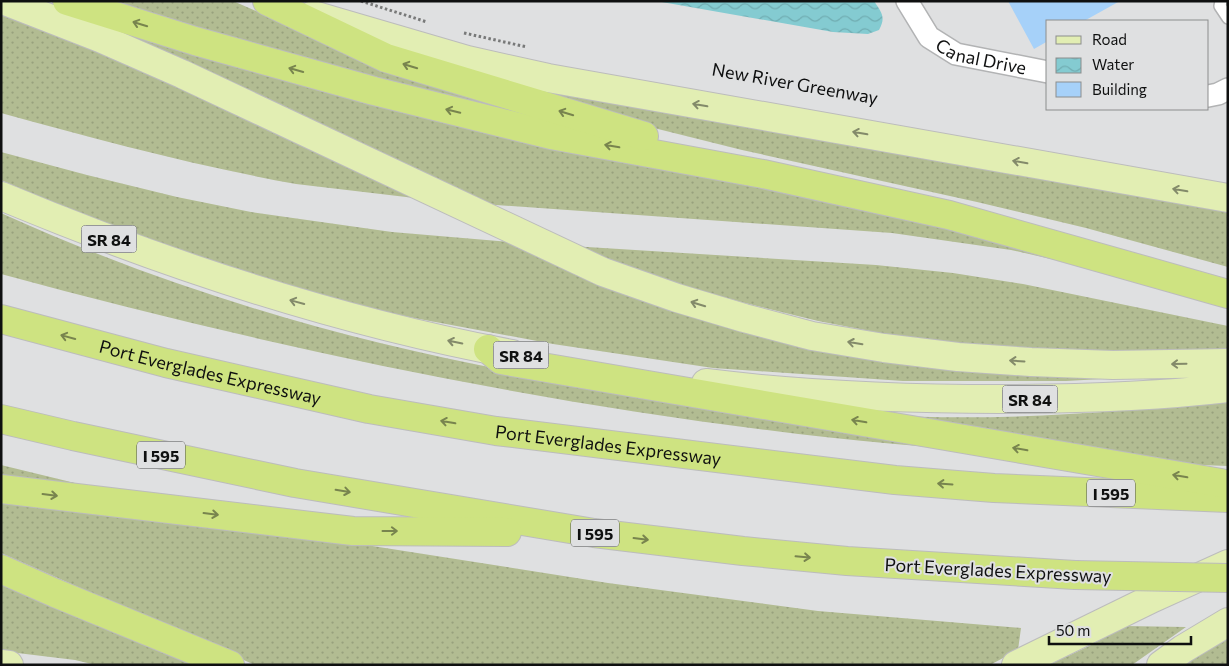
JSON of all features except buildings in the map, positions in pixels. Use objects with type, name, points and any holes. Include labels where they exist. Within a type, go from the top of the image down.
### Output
[{"type":"highway","points":[[67,1],[195,41],[392,96],[551,135],[763,174],[949,215],[1228,294]]},
{"type":"highway","points":[[268,1],[386,58],[763,174]]},
{"type":"highway","name":"Port Everglades Expressway","points":[[1,318],[157,361],[369,409],[496,431],[895,480],[994,488],[1228,498]]},
{"type":"highway","points":[[488,349],[501,360],[1228,484]]},
{"type":"highway","name":"Port Everglades Expressway","points":[[1,418],[72,436],[294,483],[594,533],[743,551],[881,564],[1075,575],[1228,578]]},
{"type":"highway","points":[[1,489],[352,531],[594,533]]},
{"type":"highway","points":[[1,569],[230,665]]},
{"type":"main road","points":[[5,1],[100,38],[182,74],[603,272],[677,298],[744,318],[812,336],[884,348],[958,357],[1113,365],[1228,364]]},
{"type":"main road","points":[[268,1],[467,60],[548,78],[1228,198]]},
{"type":"main road","name":"SR 84","points":[[1,196],[148,253],[275,296],[353,318],[488,349],[590,368],[728,386],[832,394],[939,399],[1075,399],[1228,388]]},
{"type":"main road","points":[[1016,665],[1152,598],[1228,564]]},
{"type":"main road","points":[[1161,665],[1183,649],[1228,622]]},
{"type":"main road","points":[[1,664],[8,665]]},
{"type":"street","name":"Canal Drive","points":[[907,1],[929,37],[956,54],[1046,72]]},
{"type":"street","points":[[1209,96],[1218,94],[1228,88]]},
{"type":"lane","points":[[1221,1],[1220,6],[1228,18]]},
{"type":"path","points":[[361,1],[428,22]]},
{"type":"path","points":[[456,31],[531,48]]},
{"type":"green space","points":[[102,1],[233,1],[351,52],[495,102],[495,107],[416,90]]},
{"type":"green space","points":[[1,9],[36,21],[423,199],[296,184],[259,177],[148,152],[1,113]]},
{"type":"green space","points":[[106,22],[903,210],[1127,276],[1011,250],[892,233],[482,204],[104,29]]},
{"type":"green space","points":[[460,67],[1228,205],[1228,267],[1086,228],[742,150],[642,125]]},
{"type":"green space","points":[[1,152],[177,197],[251,212],[392,232],[521,243],[665,303],[1155,376],[1066,381],[903,381],[713,368],[553,344],[414,318],[311,296],[95,221],[1,180]]},
{"type":"green space","points":[[1,213],[134,268],[270,313],[339,333],[409,350],[549,378],[842,411],[924,417],[1055,415],[1228,402],[1228,466],[969,450],[807,435],[573,402],[381,366],[190,323],[1,274]]},
{"type":"green space","points":[[571,246],[876,265],[953,273],[1023,284],[1228,326],[1228,356],[1019,353],[896,336],[818,321],[745,303],[638,273]]},
{"type":"green space","points":[[1,465],[190,511],[334,540],[608,583],[818,611],[1021,628],[1018,650],[990,665],[255,665],[1,553]]},
{"type":"green space","points":[[1,583],[201,665],[96,665],[75,660],[1,651]]},
{"type":"green space","points":[[1125,626],[1186,627],[1132,665],[1049,665],[1091,645]]},
{"type":"green space","points":[[1228,627],[1228,665],[1176,665]]},
{"type":"water","points":[[656,1],[874,1],[883,18],[879,30],[868,34],[833,32]]}]
